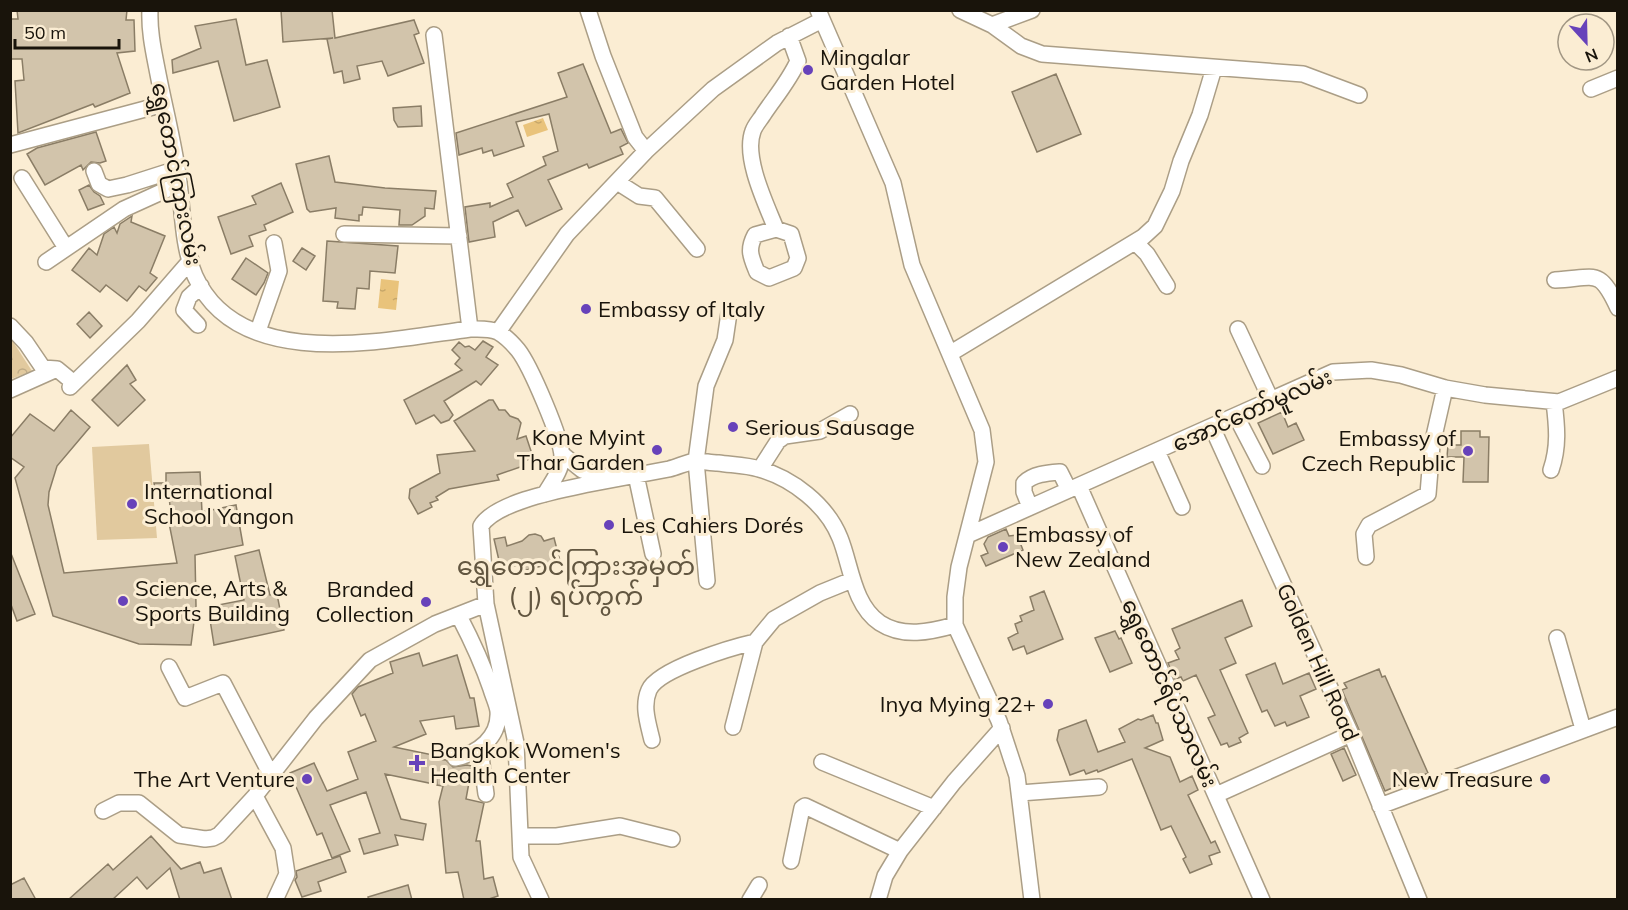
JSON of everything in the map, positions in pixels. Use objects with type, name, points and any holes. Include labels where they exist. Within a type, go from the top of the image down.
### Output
[{"type":"street","name":"ရွှေတောင်ကြားလမ်း","points":[[150,10],[150,34],[178,176],[191,261],[201,286],[217,307],[228,317],[284,341],[319,345],[484,330]]},
{"type":"street","points":[[588,10],[603,56],[635,137],[646,151]]},
{"type":"street","points":[[960,10],[992,26],[1021,46],[1042,54],[1303,74],[1359,95]]},
{"type":"street","points":[[992,26],[1032,10]]},
{"type":"street","points":[[484,330],[567,234],[646,151],[713,89],[820,15],[893,183],[912,265],[951,353],[982,430],[986,446],[986,462],[959,567],[955,625],[1002,728],[1020,793],[1032,900]]},
{"type":"street","points":[[434,35],[459,236],[484,330],[520,352],[550,416],[562,454],[561,468],[544,494]]},
{"type":"street","points":[[776,229],[757,178],[751,152],[752,131],[791,77],[798,61],[789,36]]},
{"type":"street","points":[[951,353],[1135,242],[1155,226],[1172,191],[1181,161],[1200,115],[1214,68]]},
{"type":"street","points":[[1591,89],[1617,78]]},
{"type":"street","points":[[10,145],[164,104]]},
{"type":"street","points":[[94,171],[99,184],[108,189],[143,180],[178,176]]},
{"type":"street","points":[[46,262],[124,209],[178,176]]},
{"type":"street","points":[[22,178],[66,248]]},
{"type":"street","points":[[617,182],[639,196],[655,198],[697,249]]},
{"type":"street","points":[[344,234],[459,236]]},
{"type":"street","points":[[1135,242],[1147,255],[1167,286]]},
{"type":"street","points":[[258,331],[279,271],[274,243]]},
{"type":"street","points":[[10,326],[26,343],[43,368],[57,369],[72,385],[138,321],[191,261]]},
{"type":"street","points":[[1555,280],[1594,277],[1600,279],[1606,284],[1617,308]]},
{"type":"street","points":[[198,325],[184,310],[189,297],[201,286]]},
{"type":"street","points":[[707,581],[696,461],[706,386],[713,374],[725,340],[729,313]]},
{"type":"street","points":[[1238,329],[1271,400]]},
{"type":"street","points":[[10,390],[57,369]]},
{"type":"street","name":"အောင်တော်မူလမ်း","points":[[968,535],[1334,372],[1371,370],[1485,395],[1554,402],[1617,378]]},
{"type":"street","points":[[1365,557],[1364,534],[1369,525],[1428,494],[1432,445],[1445,388]]},
{"type":"street","points":[[1551,470],[1556,456],[1558,430],[1554,402]]},
{"type":"street","points":[[760,469],[778,441],[785,436],[820,431],[850,414]]},
{"type":"street","points":[[1236,416],[1262,466]]},
{"type":"street","name":"Golden Hill Road","points":[[1212,427],[1351,734],[1419,900]]},
{"type":"street","points":[[1157,451],[1182,507]]},
{"type":"street","points":[[562,454],[582,471],[615,479]]},
{"type":"street","points":[[538,899],[521,857],[516,743],[486,604],[481,526],[491,514],[544,494],[696,461],[760,469],[790,482],[818,504],[840,536],[852,580],[868,612],[878,621],[894,631],[923,632],[955,625]]},
{"type":"street","points":[[1030,507],[1024,492],[1024,483],[1029,478],[1048,472],[1060,472],[1074,488]]},
{"type":"street","points":[[636,475],[653,554]]},
{"type":"street","name":"ရွှေတောင်ရိပ်သာလမ်း","points":[[1074,488],[1262,900]]},
{"type":"street","points":[[733,727],[755,642],[774,619],[820,593],[852,580]]},
{"type":"street","points":[[103,811],[119,803],[139,803],[179,835],[213,838],[219,836],[255,796],[316,718],[370,660],[414,634],[486,604]]},
{"type":"street","points":[[455,759],[470,756],[484,746],[496,725],[498,710],[479,654],[459,616]]},
{"type":"street","points":[[1557,638],[1583,729]]},
{"type":"street","points":[[652,740],[645,710],[652,684],[683,666],[725,649],[755,642]]},
{"type":"street","points":[[169,667],[185,698],[223,683],[271,775]]},
{"type":"street","points":[[1380,807],[1617,717]]},
{"type":"street","points":[[878,900],[885,876],[900,851],[1002,728]]},
{"type":"street","points":[[1216,795],[1351,734]]},
{"type":"street","points":[[480,749],[486,794]]},
{"type":"street","points":[[822,762],[934,808]]},
{"type":"street","points":[[1020,793],[1099,787]]},
{"type":"street","points":[[255,796],[283,848],[287,874],[274,900]]},
{"type":"street","points":[[791,861],[802,808],[805,806],[900,851]]},
{"type":"street","points":[[520,836],[557,836],[620,826],[672,839]]},
{"type":"street","points":[[750,900],[759,885]]},
{"type":"green space","points":[[10,337],[32,371],[11,379],[10,379]]},
{"type":"green space","points":[[149,444],[157,538],[97,540],[92,447]]},
{"type":"water","points":[[543,118],[548,130],[527,137],[523,125]]},
{"type":"water","points":[[381,279],[399,281],[396,310],[378,308]]},
{"type":"building","points":[[17,10],[127,10],[126,20],[134,20],[135,51],[117,53],[130,93],[95,107],[93,104],[18,133],[15,81],[24,80],[22,59],[10,59],[10,19],[18,19]]},
{"type":"building","points":[[281,10],[332,10],[335,38],[414,20],[419,33],[414,35],[424,63],[388,76],[382,61],[357,66],[360,79],[344,83],[342,71],[334,73],[327,39],[333,38],[283,42]]},
{"type":"building","points":[[236,19],[246,65],[267,60],[280,107],[234,121],[218,61],[173,73],[172,60],[201,48],[195,26]]},
{"type":"building","points":[[583,64],[611,133],[621,129],[628,143],[620,147],[623,154],[589,168],[587,164],[548,180],[562,209],[526,226],[518,210],[493,222],[495,237],[469,242],[465,207],[490,203],[490,207],[513,197],[507,184],[546,165],[543,157],[558,151],[549,114],[516,122],[524,146],[494,156],[492,150],[483,153],[482,148],[459,155],[456,133],[567,97],[558,73]]},
{"type":"building","points":[[1056,74],[1081,134],[1037,152],[1012,92]]},
{"type":"building","points":[[421,106],[422,126],[398,127],[394,120],[393,108]]},
{"type":"building","points":[[96,132],[106,161],[91,162],[83,170],[81,165],[45,185],[27,154],[37,148]]},
{"type":"building","points":[[329,156],[335,182],[436,191],[434,209],[425,208],[425,216],[412,225],[399,225],[400,210],[363,207],[359,221],[335,218],[336,208],[310,212],[307,209],[296,164]]},
{"type":"building","points":[[281,183],[293,212],[264,225],[266,230],[249,236],[253,246],[231,254],[218,217],[256,204],[252,196]]},
{"type":"building","points":[[89,185],[100,196],[104,204],[88,210],[79,190]]},
{"type":"building","points":[[132,216],[131,222],[165,236],[150,273],[157,278],[146,291],[139,286],[127,301],[106,285],[100,292],[72,270],[89,248],[97,255],[104,234],[114,227],[117,233],[120,224]]},
{"type":"building","points":[[327,241],[398,246],[395,273],[370,271],[369,289],[357,288],[355,309],[337,308],[338,302],[323,301]]},
{"type":"building","points":[[302,248],[315,256],[306,270],[293,261]]},
{"type":"building","points":[[246,258],[268,273],[256,295],[232,279]]},
{"type":"building","points":[[89,312],[102,326],[90,338],[77,324]]},
{"type":"building","points":[[483,341],[493,347],[486,357],[498,365],[481,385],[476,381],[444,401],[453,415],[449,420],[441,423],[434,415],[416,424],[404,400],[462,370],[455,364],[460,358],[452,350],[459,342],[475,350]]},
{"type":"building","points":[[127,365],[136,380],[130,384],[145,400],[118,426],[92,400]]},
{"type":"building","points":[[489,400],[493,400],[499,410],[505,410],[510,416],[518,419],[521,423],[517,439],[526,436],[533,457],[525,461],[526,465],[497,475],[499,480],[449,489],[436,497],[438,500],[430,503],[432,507],[418,514],[409,498],[410,489],[440,473],[437,455],[475,451],[454,421]]},
{"type":"building","points":[[71,410],[90,427],[57,466],[49,492],[48,505],[64,573],[177,563],[168,518],[171,518],[169,495],[156,494],[154,483],[166,483],[166,473],[200,472],[202,512],[236,505],[243,545],[195,555],[196,606],[191,645],[139,644],[53,616],[15,478],[24,467],[10,457],[10,438],[30,414],[54,431]]},
{"type":"building","points":[[1282,412],[1288,427],[1296,423],[1304,440],[1273,454],[1258,423]]},
{"type":"building","name":"Embassy of Czech Republic","points":[[1461,431],[1480,431],[1480,437],[1489,437],[1488,482],[1463,482],[1464,457],[1447,457],[1448,445],[1461,445]]},
{"type":"building","name":"Embassy of New Zealand","points":[[1006,529],[1009,536],[1017,535],[1023,550],[986,566],[981,556],[988,553],[984,544],[988,537]]},
{"type":"building","points":[[535,534],[541,536],[544,541],[554,538],[560,561],[523,571],[522,564],[501,569],[494,539],[505,537],[507,546]]},
{"type":"building","points":[[259,550],[270,595],[277,594],[284,630],[214,645],[208,607],[244,600],[235,556]]},
{"type":"building","points":[[10,551],[35,614],[17,621],[10,602]]},
{"type":"building","points":[[1044,591],[1063,639],[1027,654],[1024,646],[1013,650],[1008,638],[1018,633],[1015,624],[1022,621],[1020,616],[1034,610],[1030,597]]},
{"type":"building","points":[[1242,600],[1252,626],[1225,638],[1236,663],[1220,670],[1248,733],[1239,738],[1241,742],[1229,747],[1227,743],[1221,745],[1208,718],[1215,715],[1196,675],[1183,681],[1181,677],[1175,679],[1168,663],[1179,659],[1175,651],[1180,648],[1172,629]]},
{"type":"building","points":[[1115,631],[1119,639],[1121,638],[1132,663],[1110,672],[1095,638]]},
{"type":"building","points":[[419,653],[423,666],[457,655],[470,698],[474,698],[479,726],[456,729],[454,716],[420,721],[426,734],[394,747],[438,756],[437,759],[446,760],[453,767],[472,766],[466,799],[484,803],[476,841],[480,841],[484,879],[493,877],[498,896],[486,900],[464,900],[458,872],[446,873],[439,802],[443,786],[437,785],[436,773],[434,784],[385,774],[401,819],[426,824],[423,840],[395,835],[398,845],[364,854],[359,839],[380,833],[366,792],[330,805],[350,851],[332,858],[322,833],[317,835],[290,773],[314,763],[327,791],[358,779],[348,752],[376,741],[365,714],[361,716],[352,694],[358,687],[393,673],[390,662]]},
{"type":"building","points":[[1275,663],[1283,684],[1309,673],[1316,689],[1300,696],[1309,717],[1287,726],[1285,722],[1275,726],[1267,710],[1262,712],[1246,675]]},
{"type":"building","points":[[1379,669],[1382,677],[1385,676],[1428,773],[1385,791],[1342,690],[1347,688],[1344,683]]},
{"type":"building","points":[[1153,715],[1163,740],[1145,748],[1170,757],[1180,782],[1192,776],[1198,790],[1188,795],[1211,843],[1215,841],[1220,852],[1209,856],[1212,864],[1190,873],[1183,859],[1186,857],[1171,826],[1161,830],[1132,759],[1098,772],[1097,770],[1086,774],[1084,770],[1070,775],[1057,740],[1059,730],[1086,720],[1098,752],[1125,742],[1119,729],[1138,719]]},
{"type":"building","points":[[1344,748],[1356,775],[1343,781],[1331,754]]},
{"type":"building","points":[[151,836],[181,869],[200,862],[204,873],[221,868],[232,900],[180,900],[170,868],[147,889],[137,877],[112,900],[68,900],[108,864],[113,870]]},
{"type":"building","points":[[340,856],[346,872],[318,882],[321,891],[302,897],[295,880],[296,871]]},
{"type":"building","points":[[24,878],[36,900],[10,900],[10,885]]},
{"type":"building","points":[[408,885],[412,900],[369,900],[368,897]]},
{"type":"place","name":"Mingalar Garden Hotel","points":[[808,70]]},
{"type":"place","name":"Embassy of Italy","points":[[586,309]]},
{"type":"place","name":"Serious Sausage","points":[[733,427]]},
{"type":"place","name":"Kone Myint Thar Garden","points":[[657,450]]},
{"type":"place","name":"Embassy of Czech Republic","points":[[1468,451]]},
{"type":"place","name":"International School Yangon","points":[[132,504]]},
{"type":"place","name":"Les Cahiers Dorés","points":[[609,525]]},
{"type":"place","name":"Embassy of New Zealand","points":[[1003,547]]},
{"type":"place","name":"Science, Arts & Sports Building","points":[[123,601]]},
{"type":"place","name":"Branded Collection","points":[[426,602]]},
{"type":"place","name":"Inya Mying 22+","points":[[1048,704]]},
{"type":"place","name":"Bangkok Women's Health Center","points":[[417,763]]},
{"type":"place","name":"The Art Venture","points":[[307,779]]},
{"type":"place","name":"New Treasure","points":[[1545,779]]},
{"type":"district","name":"ရွှေတောင်ကြားအမှတ် (၂) ရပ်ကွက်","points":[[576,580]]}]
